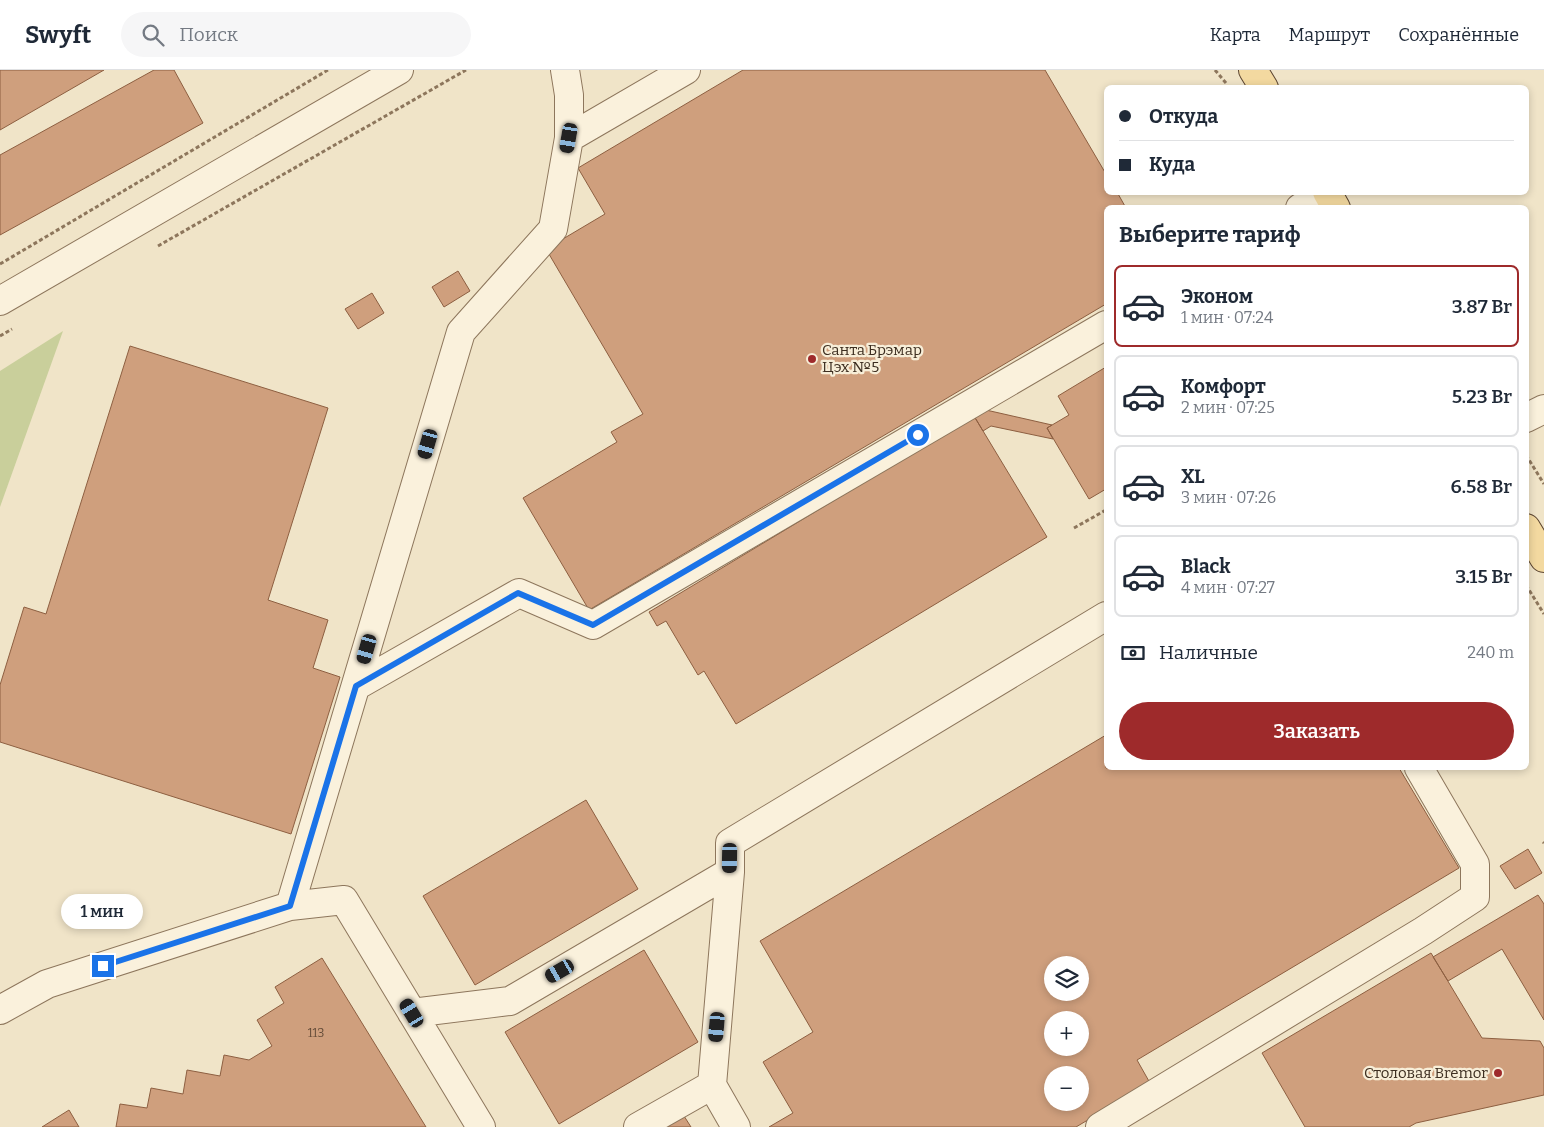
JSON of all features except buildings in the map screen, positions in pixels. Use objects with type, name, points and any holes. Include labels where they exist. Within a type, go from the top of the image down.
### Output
[{"type":"main road","points":[[1253,70],[1262,85]]},
{"type":"main road","points":[[1529,533],[1544,558]]},
{"type":"street","points":[[0,301],[399,70]]},
{"type":"street","points":[[290,906],[462,332],[553,228],[569,138],[568,95],[565,70]]},
{"type":"street","points":[[569,138],[686,70]]},
{"type":"street","points":[[1305,205],[1322,195]]},
{"type":"street","points":[[356,686],[518,593],[593,625],[1104,326]]},
{"type":"street","points":[[1529,416],[1544,408]]},
{"type":"street","points":[[736,1127],[712,1085],[730,872],[730,844],[1104,617]]},
{"type":"street","points":[[1100,1127],[1475,898],[1475,864],[1419,770]]},
{"type":"street","points":[[412,1013],[510,1001],[730,872]]},
{"type":"street","points":[[0,1010],[47,984],[290,906],[344,900],[481,1127]]},
{"type":"street","points":[[638,1127],[712,1085]]},
{"type":"path","points":[[0,264],[328,70]]},
{"type":"path","points":[[155,247],[466,70]]},
{"type":"path","points":[[1215,70],[1228,85]]},
{"type":"path","points":[[0,336],[17,326]]},
{"type":"path","points":[[1529,458],[1544,484]]},
{"type":"path","points":[[1074,528],[1104,511]]},
{"type":"path","points":[[1529,590],[1544,614]]},
{"type":"green space","points":[[63,331],[0,507],[0,371]]},
{"type":"place","name":"Санта Брэмар Цэх №5","points":[[812,359]]},
{"type":"place","name":"Столовая Bremor","points":[[1498,1073]]},
{"type":"route","points":[[103,966],[290,906],[356,686],[518,593],[593,625],[918,435]]}]
